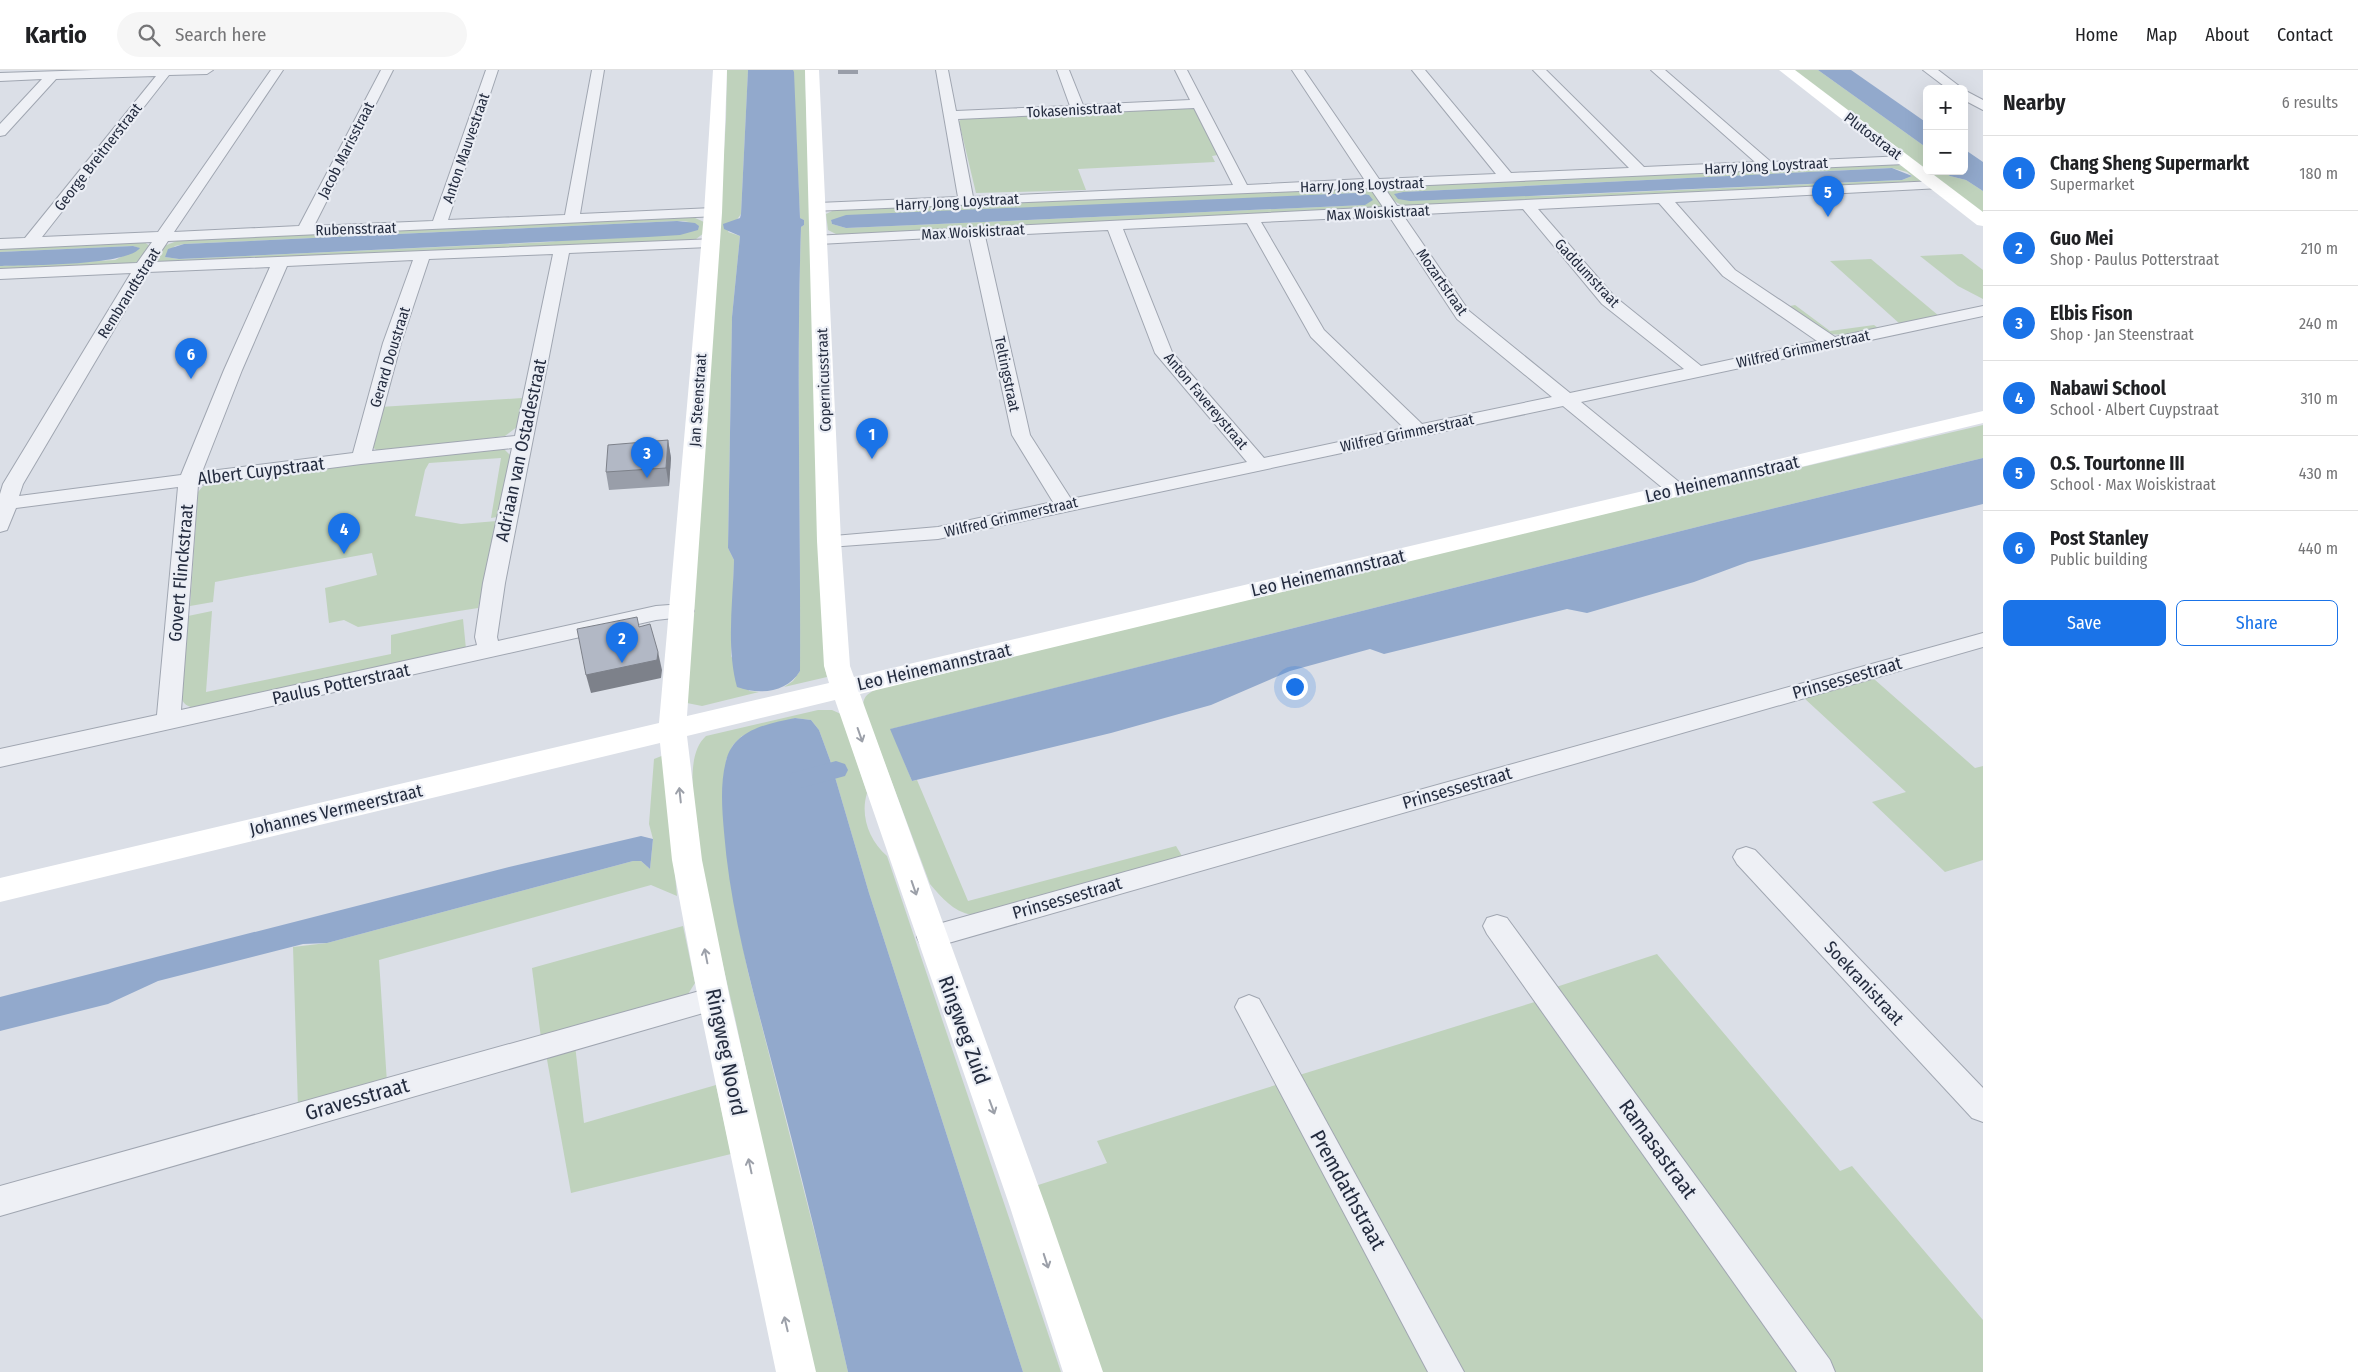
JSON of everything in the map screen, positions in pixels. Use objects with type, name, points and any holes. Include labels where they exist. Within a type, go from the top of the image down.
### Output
[{"type":"street","points":[[0,77],[207,70]]},
{"type":"street","name":"Rembrandtstraat","points":[[0,526],[3,503],[13,484],[142,268],[165,237],[277,70]]},
{"type":"street","name":"Jacob Marisstraat","points":[[304,231],[387,70]]},
{"type":"street","name":"Anton Mauvestraat","points":[[439,225],[492,70]]},
{"type":"street","points":[[572,219],[598,70]]},
{"type":"street","name":"Jan Steenstraat","points":[[672,730],[683,611],[709,242],[713,213],[720,70]]},
{"type":"street","name":"Copernicusstraat","points":[[812,70],[829,541],[837,666],[830,692]]},
{"type":"street","points":[[942,70],[966,201]]},
{"type":"street","points":[[1063,70],[1078,110]]},
{"type":"street","points":[[1181,70],[1242,190]]},
{"type":"street","name":"Mozartstraat","points":[[1298,70],[1463,315],[1677,490]]},
{"type":"street","points":[[1418,70],[1507,178]]},
{"type":"street","points":[[1540,70],[1641,172]]},
{"type":"street","points":[[1657,70],[1768,166]]},
{"type":"street","name":"Plutostraat","points":[[1786,70],[1983,221]]},
{"type":"street","points":[[1929,70],[1951,85]]},
{"type":"street","name":"George Breitnerstraat","points":[[30,242],[166,71]]},
{"type":"street","points":[[0,132],[53,75]]},
{"type":"street","points":[[1968,97],[1983,106]]},
{"type":"street","name":"Tokasenisstraat","points":[[951,115],[1197,104]]},
{"type":"street","name":"Harry Jong Loystraat","points":[[818,208],[1905,160]]},
{"type":"street","name":"Max Woiskistraat","points":[[819,239],[1936,185]]},
{"type":"street","points":[[1664,199],[1729,272],[1830,342]]},
{"type":"street","name":"Gaddumstraat","points":[[1528,206],[1608,300],[1698,372]]},
{"type":"street","name":"Rubensstraat","points":[[0,244],[713,213]]},
{"type":"street","points":[[1252,219],[1317,333],[1417,430]]},
{"type":"street","name":"Anton Favereystraat","points":[[1114,225],[1164,353],[1259,464]]},
{"type":"street","name":"Teltingstraat","points":[[976,232],[1020,435],[1065,505]]},
{"type":"street","name":"Rubensstraat","points":[[0,274],[280,263],[709,242]]},
{"type":"street","name":"Adriaan van Ostadestraat","points":[[490,651],[486,637],[494,583],[562,250]]},
{"type":"street","name":"Gerard Doustraat","points":[[361,458],[392,342],[422,256]]},
{"type":"street","name":"Govert Flinckstraat","points":[[168,722],[189,480],[233,370],[280,263]]},
{"type":"street","name":"Wilfred Grimmerstraat","points":[[829,541],[938,533],[1417,430],[1567,401],[1830,342],[1983,311]]},
{"type":"street","name":"Leo Heinemannstraat","points":[[672,730],[1983,417]]},
{"type":"street","name":"Albert Cuypstraat","points":[[3,503],[361,458],[522,441]]},
{"type":"street","name":"Paulus Potterstraat","points":[[0,758],[656,613],[683,611]]},
{"type":"street","name":"Prinsessestraat","points":[[931,937],[1983,640]]},
{"type":"street","name":"Ringweg Zuid","points":[[830,692],[931,937],[1028,1207],[1083,1372]]},
{"type":"street","name":"Johannes Vermeerstraat","points":[[0,890],[672,730]]},
{"type":"street","name":"Ringweg Noord","points":[[672,730],[687,860],[714,999],[796,1372]]},
{"type":"street","name":"Soekranistraat","points":[[1746,857],[1983,1109]]},
{"type":"street","name":"Ramasastraat","points":[[1497,926],[1818,1372]]},
{"type":"street","name":"Gravesstraat","points":[[0,1201],[714,999]]},
{"type":"street","name":"Premdathstraat","points":[[1249,1008],[1447,1372]]},
{"type":"green space","points":[[727,70],[748,70],[741,214],[728,232],[740,236],[732,317],[728,548],[734,560],[731,656],[749,691],[759,692],[702,706],[687,703],[726,120]]},
{"type":"green space","points":[[793,70],[805,70],[825,668],[827,677],[784,687],[793,681],[800,671],[799,338],[801,227],[804,225],[804,220],[800,218]]},
{"type":"green space","points":[[1792,70],[1818,70],[1923,145],[1923,170]]},
{"type":"green space","points":[[1188,106],[1196,108],[1218,155],[1212,156],[1215,162],[1078,169],[1086,190],[976,193],[959,122],[961,119]]},
{"type":"green space","points":[[1894,164],[1906,167],[1926,182],[1405,206],[1390,197],[1388,191],[1395,186]],"holes":[[[1892,168],[1907,172],[1912,176],[1902,180],[1543,196],[1395,194],[1403,192]]]},
{"type":"green space","points":[[1929,175],[1948,175],[1966,180],[1983,191],[1983,216]]},
{"type":"green space","points":[[1363,188],[1374,192],[1383,204],[1378,208],[838,235],[828,230],[826,214],[834,210]],"holes":[[[1364,193],[1365,205],[846,228],[832,224],[831,220]]]},
{"type":"green space","points":[[693,217],[704,222],[704,233],[696,239],[686,241],[162,264],[156,261],[164,246],[182,239]],"holes":[[[689,221],[549,242],[179,259],[165,257],[175,246],[184,244]]]},
{"type":"green space","points":[[144,242],[150,246],[141,260],[135,263],[0,272],[0,266],[115,260],[139,248],[133,246],[0,252],[0,247]]},
{"type":"green space","points":[[1962,254],[1983,270],[1983,299],[1958,286],[1920,256]]},
{"type":"green space","points":[[1871,259],[1939,316],[1900,324],[1830,261]]},
{"type":"green space","points":[[1795,305],[1830,331],[1874,325],[1878,328],[1844,335],[1829,334],[1788,308]]},
{"type":"green space","points":[[522,398],[517,427],[505,436],[379,452],[371,446],[380,407]]},
{"type":"green space","points":[[1983,425],[1983,458],[1721,521],[891,729],[912,781],[917,780],[968,901],[1176,846],[1182,856],[971,915],[953,907],[930,884],[863,705],[867,695],[877,689],[1682,495]]},
{"type":"green space","points":[[503,448],[511,456],[497,517],[491,518],[501,458],[429,463],[425,470],[415,516],[461,524],[497,521],[478,608],[358,627],[344,620],[329,623],[325,588],[377,575],[372,553],[215,582],[213,602],[190,606],[198,492],[203,486],[216,480]]},
{"type":"green space","points":[[212,611],[206,692],[391,654],[391,635],[463,619],[466,649],[195,708],[184,703],[180,692],[188,616]]},
{"type":"green space","points":[[1874,679],[1975,768],[1983,766],[1983,860],[1945,872],[1872,802],[1906,792],[1804,698]]},
{"type":"green space","points":[[818,710],[832,710],[841,714],[867,793],[865,810],[868,827],[875,843],[887,856],[1061,1372],[1023,1372],[869,893],[830,760],[819,730],[811,720],[795,718],[742,736],[733,745],[726,760],[734,903],[748,972],[826,1277],[848,1372],[809,1372],[746,1070],[707,896],[698,843],[693,796],[693,773],[696,752],[706,736]]},
{"type":"green space","points":[[664,755],[677,896],[651,885],[379,960],[387,1083],[298,1108],[293,947],[327,943],[633,861],[641,861],[650,869],[653,839],[649,824],[654,759]]},
{"type":"green space","points":[[683,926],[695,983],[688,994],[676,1000],[541,1038],[532,968]]},
{"type":"green space","points":[[1657,954],[1840,1171],[1852,1166],[1983,1320],[1983,1372],[1829,1372],[1550,989]]},
{"type":"green space","points":[[1541,1000],[1810,1372],[1455,1372],[1293,1077]]},
{"type":"green space","points":[[575,1045],[584,1123],[716,1085],[731,1154],[571,1193],[546,1054]]},
{"type":"green space","points":[[1279,1084],[1433,1372],[1100,1372],[1035,1186],[1107,1163],[1097,1141]]},
{"type":"water","points":[[748,70],[793,70],[794,72],[800,218],[804,220],[804,225],[801,227],[799,338],[800,671],[788,684],[780,688],[763,691],[745,690],[737,687],[731,640],[734,560],[728,548],[732,317],[740,236],[724,229],[723,224],[740,218],[741,214]]},
{"type":"water","points":[[1818,70],[1851,70],[1923,120],[1923,145]]},
{"type":"water","points":[[1968,152],[1983,162],[1983,191],[1966,180],[1948,175],[1968,175]]},
{"type":"water","points":[[1892,168],[1912,176],[1902,180],[1410,201],[1398,199],[1394,194],[1403,192]]},
{"type":"water","points":[[1357,193],[1369,195],[1373,200],[1365,205],[846,228],[832,224],[831,220],[846,215]]},
{"type":"water","points":[[677,221],[695,223],[699,226],[698,230],[680,235],[648,237],[179,259],[165,257],[168,249],[184,244]]},
{"type":"water","points":[[133,246],[140,248],[131,254],[116,258],[52,265],[0,266],[0,252]]},
{"type":"water","points":[[1983,458],[1983,504],[1748,562],[1694,582],[1587,613],[1567,609],[1384,654],[1370,649],[1290,671],[1211,705],[1111,733],[912,781],[890,729],[1721,521]]},
{"type":"water","points":[[795,718],[811,720],[819,730],[830,760],[869,893],[1023,1372],[848,1372],[807,1198],[746,964],[733,898],[723,823],[723,779],[730,750],[744,735],[753,730]]},
{"type":"water","points":[[641,836],[653,839],[650,869],[641,861],[633,861],[327,943],[303,944],[158,981],[108,1004],[0,1031],[0,997],[509,867]]},
{"type":"building","points":[[668,440],[666,468],[606,472],[608,445]]},
{"type":"building","points":[[637,617],[639,627],[650,624],[658,652],[657,660],[586,675],[577,629]]},
{"type":"waterway","points":[[801,779],[836,770]]},
{"type":"place","name":"O.S. Tourtonne III","points":[[1828,217]]},
{"type":"place","name":"Post Stanley","points":[[191,379]]},
{"type":"place","name":"Chang Sheng Supermarkt","points":[[872,459]]},
{"type":"place","name":"Elbis Fison","points":[[647,478]]},
{"type":"place","name":"Nabawi School","points":[[344,554]]},
{"type":"place","name":"Guo Mei","points":[[622,663]]}]
